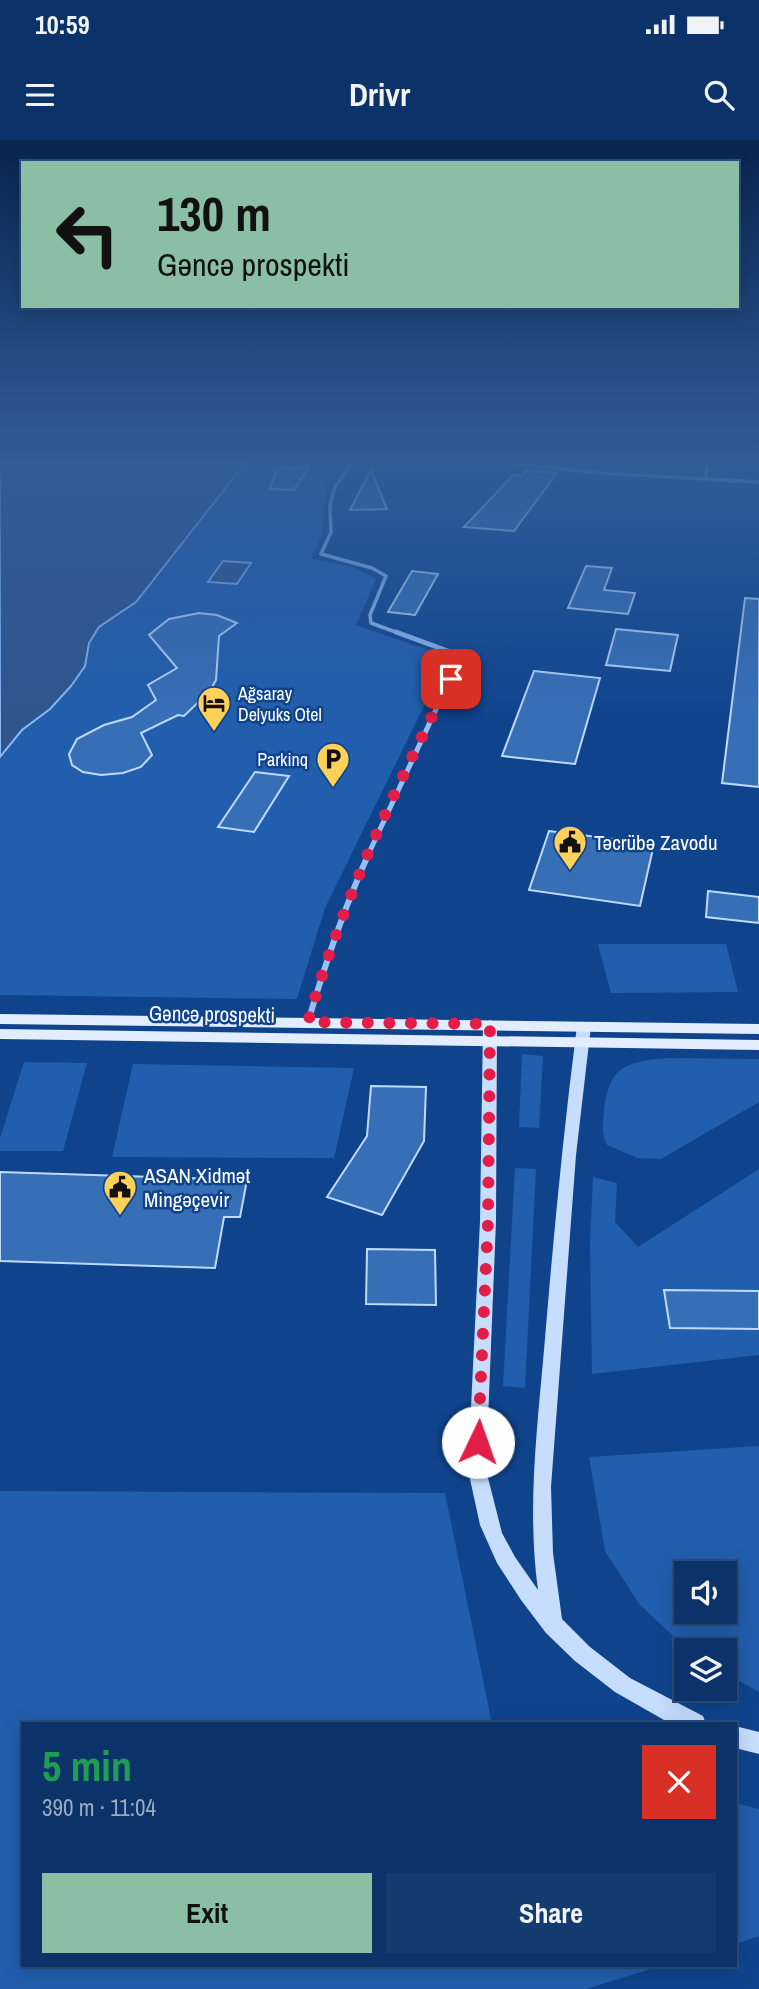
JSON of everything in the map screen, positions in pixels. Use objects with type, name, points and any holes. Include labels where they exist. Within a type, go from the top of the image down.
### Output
[{"type":"main road","name":"Gəncə prospekti","points":[[0,1018],[308,1022],[490,1032]]},
{"type":"main road","name":"Gəncə prospekti","points":[[583,1034],[759,1029]]},
{"type":"main road","name":"Gəncə prospekti","points":[[0,1034],[490,1032],[583,1034],[759,1045]]},
{"type":"main road","points":[[490,1032],[488,1221],[477,1470],[492,1531],[502,1553],[553,1627],[591,1663],[625,1689],[656,1707],[690,1722]]},
{"type":"main road","points":[[553,1627],[543,1553],[542,1487],[568,1155],[583,1034]]},
{"type":"main road","points":[[737,1738],[759,1743]]},
{"type":"street","points":[[308,1022],[327,956],[349,897],[460,658],[456,654],[371,623],[370,615],[386,576],[372,568],[321,554],[324,548]]},
{"type":"shaded area","points":[[0,548],[178,548],[136,602],[99,627],[89,643],[85,666],[71,686],[50,709],[22,730],[0,757]]},
{"type":"shaded area","name":"Ağsaray Delyuks Otel","points":[[178,548],[315,548],[311,556],[313,559],[352,567],[376,579],[356,625],[448,657],[325,908],[297,999],[0,995],[0,757],[22,730],[50,709],[71,687],[85,666],[89,643],[99,627],[136,602]]},
{"type":"shaded area","points":[[223,561],[251,563],[237,584],[208,582]]},
{"type":"shaded area","points":[[598,944],[726,944],[738,992],[611,993]]},
{"type":"shaded area","points":[[522,1054],[543,1056],[539,1128],[519,1127]]},
{"type":"shaded area","points":[[667,1058],[759,1059],[759,1102],[661,1159],[637,1158],[607,1145],[603,1132],[604,1112],[606,1097],[615,1076],[629,1065]]},
{"type":"shaded area","points":[[24,1062],[87,1063],[63,1151],[0,1151],[0,1138]]},
{"type":"shaded area","points":[[133,1064],[354,1068],[334,1158],[112,1157]]},
{"type":"shaded area","points":[[515,1168],[536,1169],[525,1388],[503,1386]]},
{"type":"shaded area","points":[[759,1169],[759,1355],[592,1374],[590,1243],[593,1177],[617,1183],[615,1222],[638,1247]]},
{"type":"shaded area","points":[[759,1446],[759,1692],[737,1680],[737,1638],[675,1638],[639,1604],[605,1551],[589,1457]]},
{"type":"shaded area","points":[[0,1491],[445,1493],[492,1722],[21,1722],[21,1967],[658,1967],[586,1989],[0,1989]]},
{"type":"shaded area","points":[[737,1804],[759,1809],[759,1936],[737,1943]]},
{"type":"building","points":[[586,566],[612,568],[604,590],[635,593],[628,614],[568,608]]},
{"type":"building","points":[[412,571],[438,574],[415,615],[388,612]]},
{"type":"building","points":[[745,598],[759,599],[759,787],[722,783]]},
{"type":"building","points":[[199,613],[217,615],[237,623],[219,636],[216,680],[210,691],[184,716],[178,715],[141,733],[152,755],[141,767],[123,773],[101,775],[83,772],[72,765],[69,754],[77,739],[104,725],[132,717],[156,700],[148,685],[177,668],[149,635],[169,619]]},
{"type":"building","points":[[616,629],[678,635],[670,671],[606,665]]},
{"type":"building","points":[[534,671],[600,678],[575,764],[502,756]]},
{"type":"building","points":[[255,772],[289,776],[254,832],[218,827]]},
{"type":"building","points":[[549,831],[654,844],[640,906],[529,890]]},
{"type":"building","points":[[708,891],[759,897],[759,923],[706,917]]},
{"type":"building","points":[[371,1086],[426,1087],[424,1141],[382,1215],[327,1197],[367,1136]]},
{"type":"building","points":[[0,1172],[247,1180],[240,1217],[224,1217],[215,1268],[0,1261]]},
{"type":"building","points":[[367,1249],[435,1250],[436,1305],[366,1304]]},
{"type":"building","points":[[664,1290],[759,1291],[759,1329],[670,1328]]},
{"type":"place","name":"Ağsaray Delyuks Otel","points":[[214,733]]},
{"type":"place","name":"Parkinq","points":[[333,789]]},
{"type":"place","name":"Təcrübə Zavodu","points":[[570,872]]},
{"type":"place","name":"ASAN Xidmət Mingəçevir","points":[[120,1217]]},
{"type":"route","points":[[451,679],[377,831],[349,897],[327,956],[308,1022],[490,1024],[488,1221],[478,1442]]}]
